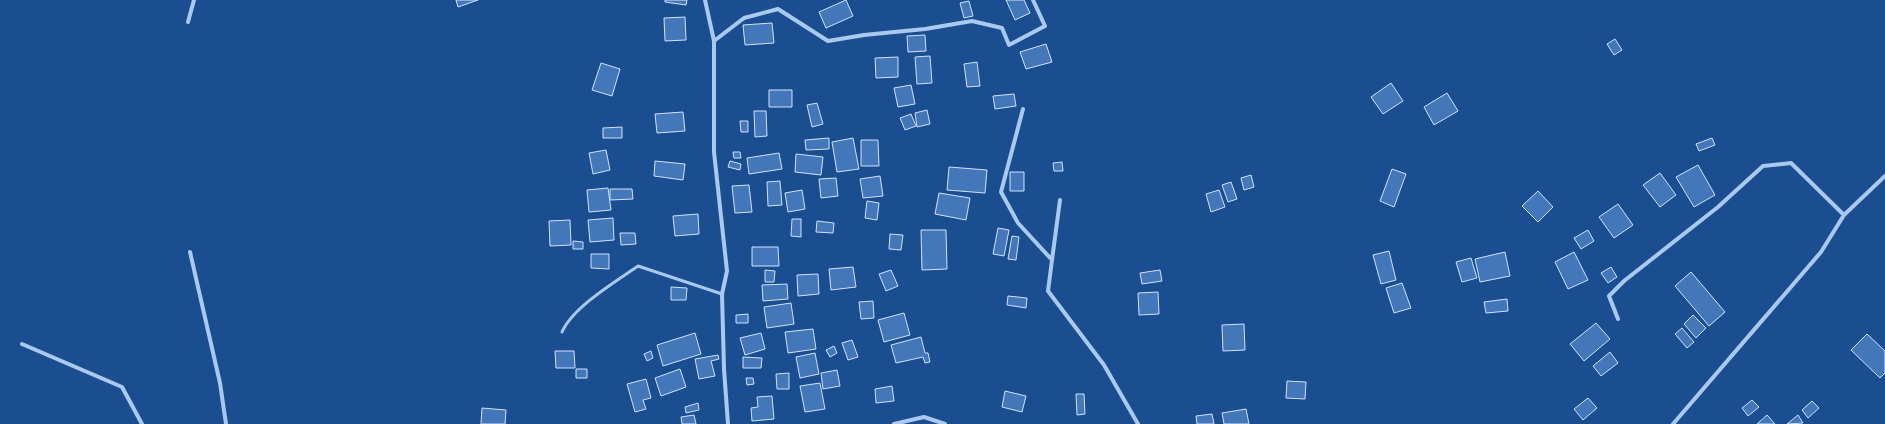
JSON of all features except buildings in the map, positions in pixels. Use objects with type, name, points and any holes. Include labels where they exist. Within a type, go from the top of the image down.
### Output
[{"type":"street","points":[[188,22],[194,0]]},
{"type":"street","points":[[705,0],[714,41],[714,152],[727,271],[722,294],[724,369],[728,424]]},
{"type":"street","points":[[714,41],[744,18],[778,9],[828,41],[864,35],[972,22],[1002,28],[1009,45],[1045,26],[1033,0]]},
{"type":"street","points":[[1023,109],[1001,192],[1018,223],[1052,260]]},
{"type":"street","points":[[1618,319],[1609,296],[1624,281],[1718,207],[1763,166],[1791,163],[1844,215]]},
{"type":"street","points":[[1673,424],[1821,252],[1844,215],[1885,176]]},
{"type":"street","points":[[1060,200],[1048,291],[1104,365],[1138,424]]},
{"type":"street","points":[[190,252],[220,383],[226,424]]},
{"type":"street","points":[[22,344],[122,387],[142,424]]},
{"type":"street","points":[[894,424],[924,417],[945,424]]},
{"type":"lane","points":[[562,332],[565,324],[597,294],[638,266],[722,294]]}]
